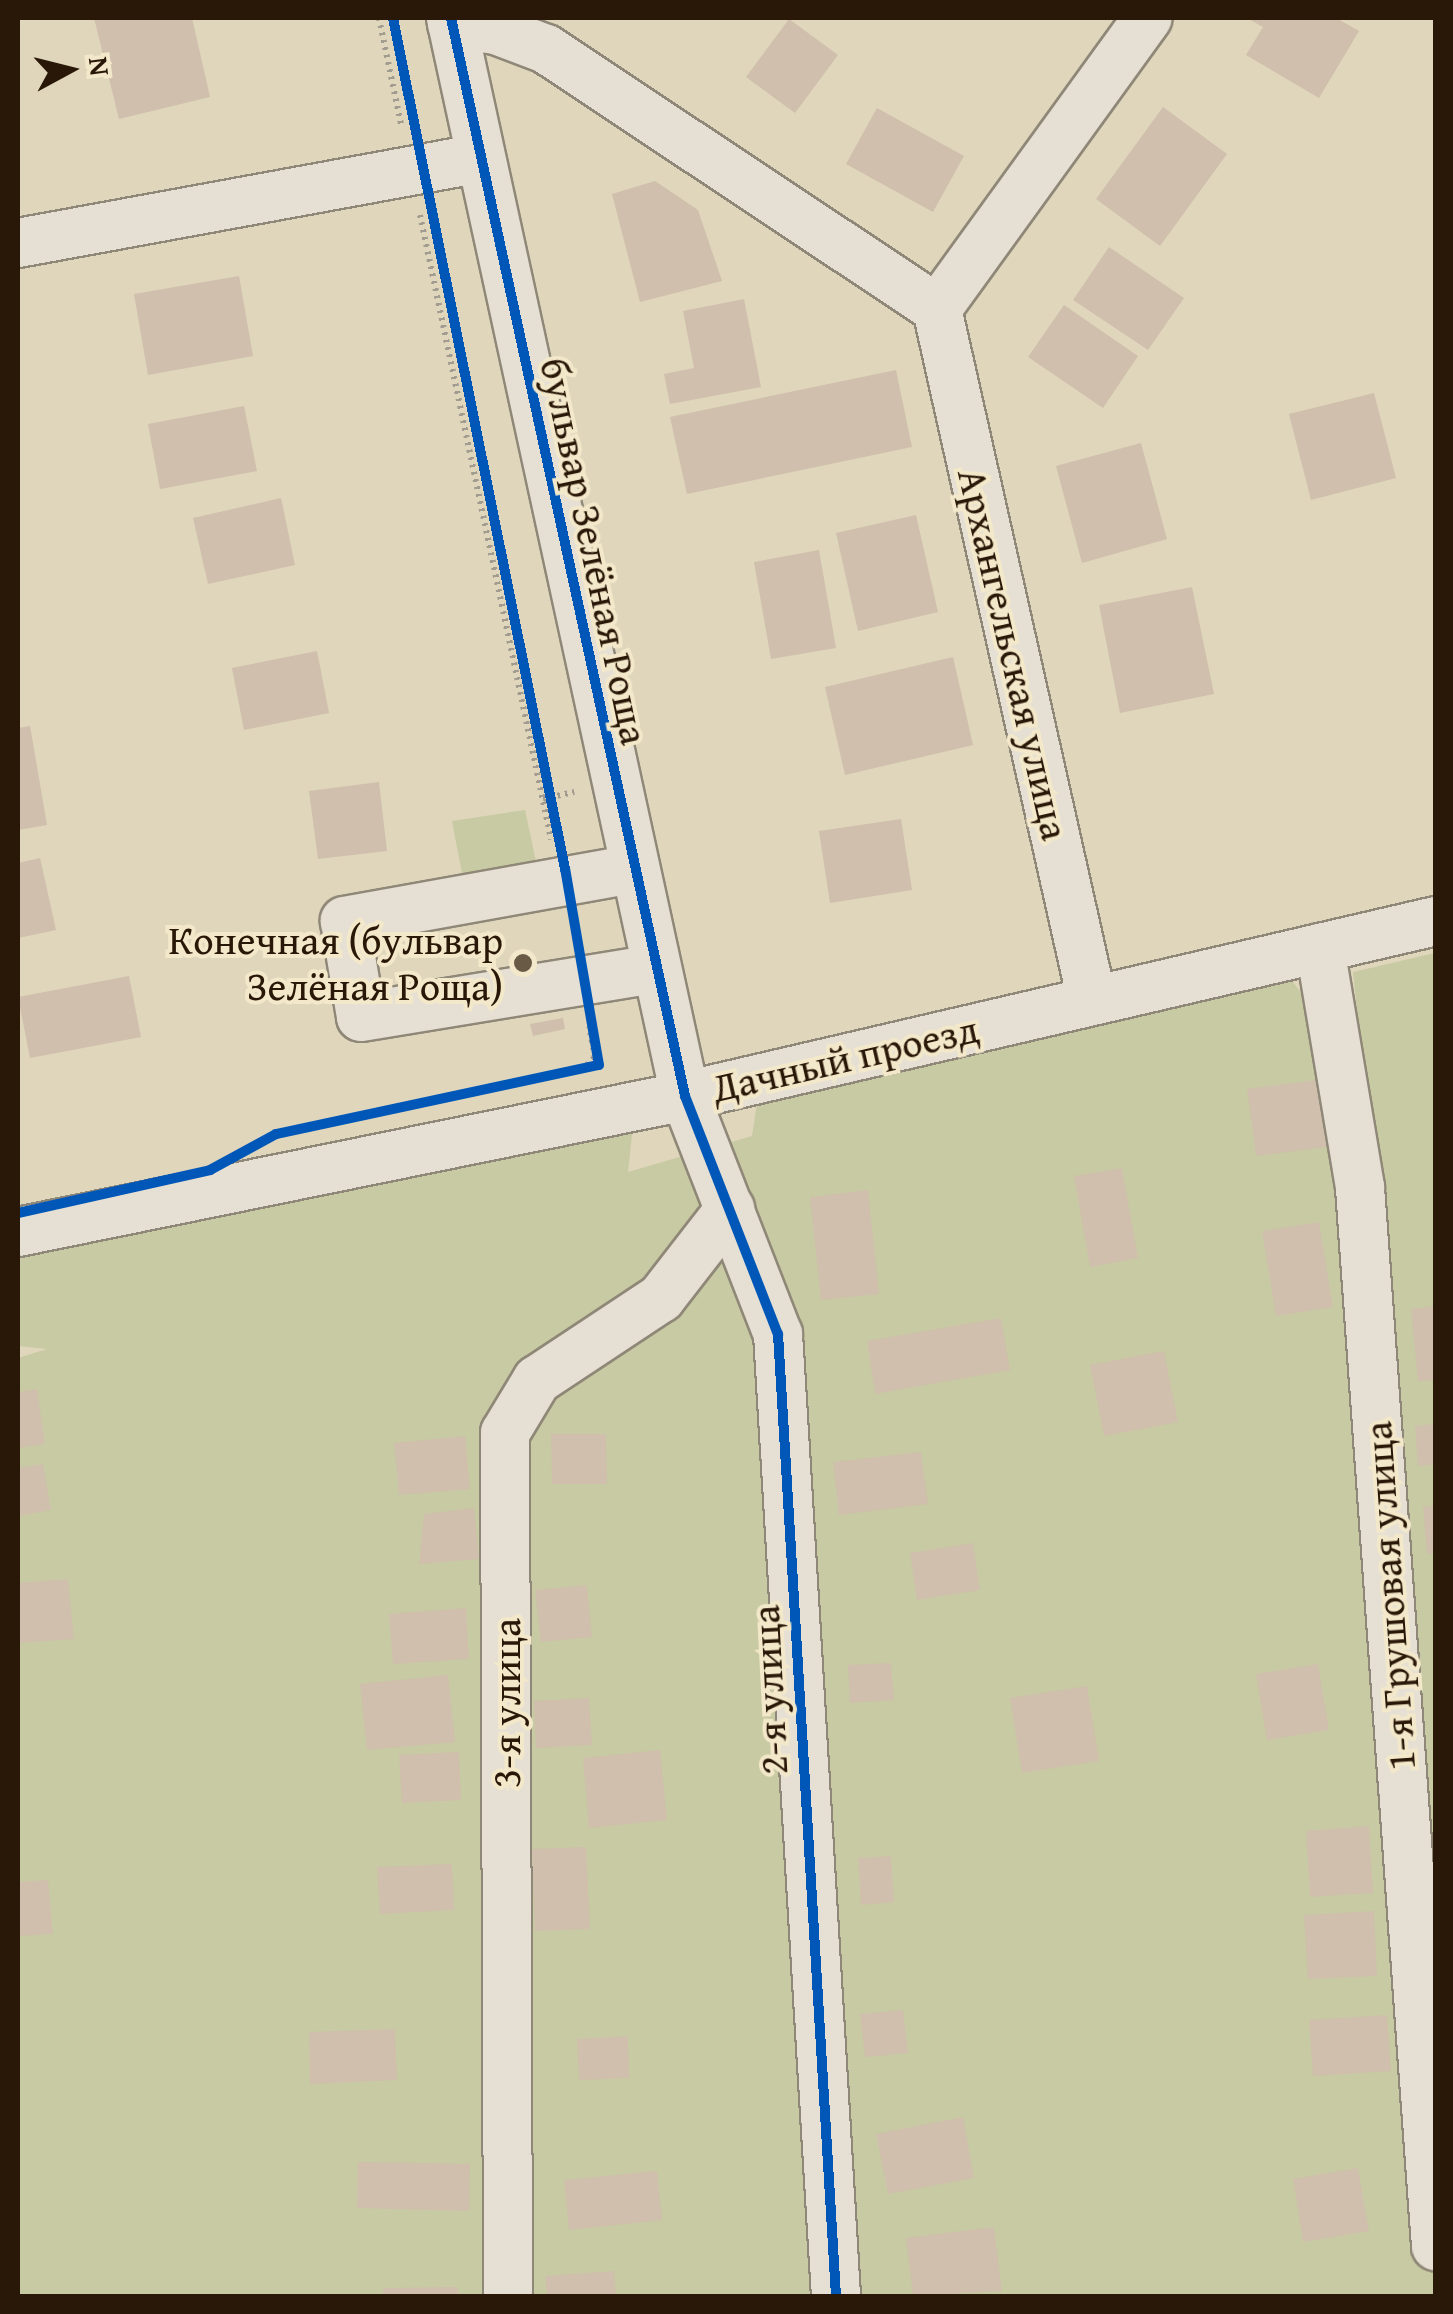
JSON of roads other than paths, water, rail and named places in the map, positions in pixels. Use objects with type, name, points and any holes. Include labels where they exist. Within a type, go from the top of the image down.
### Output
[{"type":"street","points":[[452,21],[496,30],[546,49],[937,309],[1148,18]]},
{"type":"street","name":"бульвар Зелёная Роща","points":[[452,21],[685,1096]]},
{"type":"street","points":[[18,243],[480,158]]},
{"type":"street","name":"Архангельская улица","points":[[937,309],[1092,1000]]},
{"type":"street","points":[[633,869],[345,921],[361,1016],[655,969]]},
{"type":"street","name":"Дачный проезд","points":[[18,1232],[685,1096],[1436,921]]},
{"type":"street","name":"1-я Грушовая улица","points":[[1320,948],[1360,1188],[1436,2246]]},
{"type":"street","name":"2-я улица","points":[[685,1096],[778,1334],[836,2296]]},
{"type":"street","name":"3-я улица","points":[[508,2296],[505,1433],[537,1380],[661,1298],[730,1210]]},
{"type":"place","name":"Конечная (бульвар Зелёная Роща)","points":[[523,963]]}]
